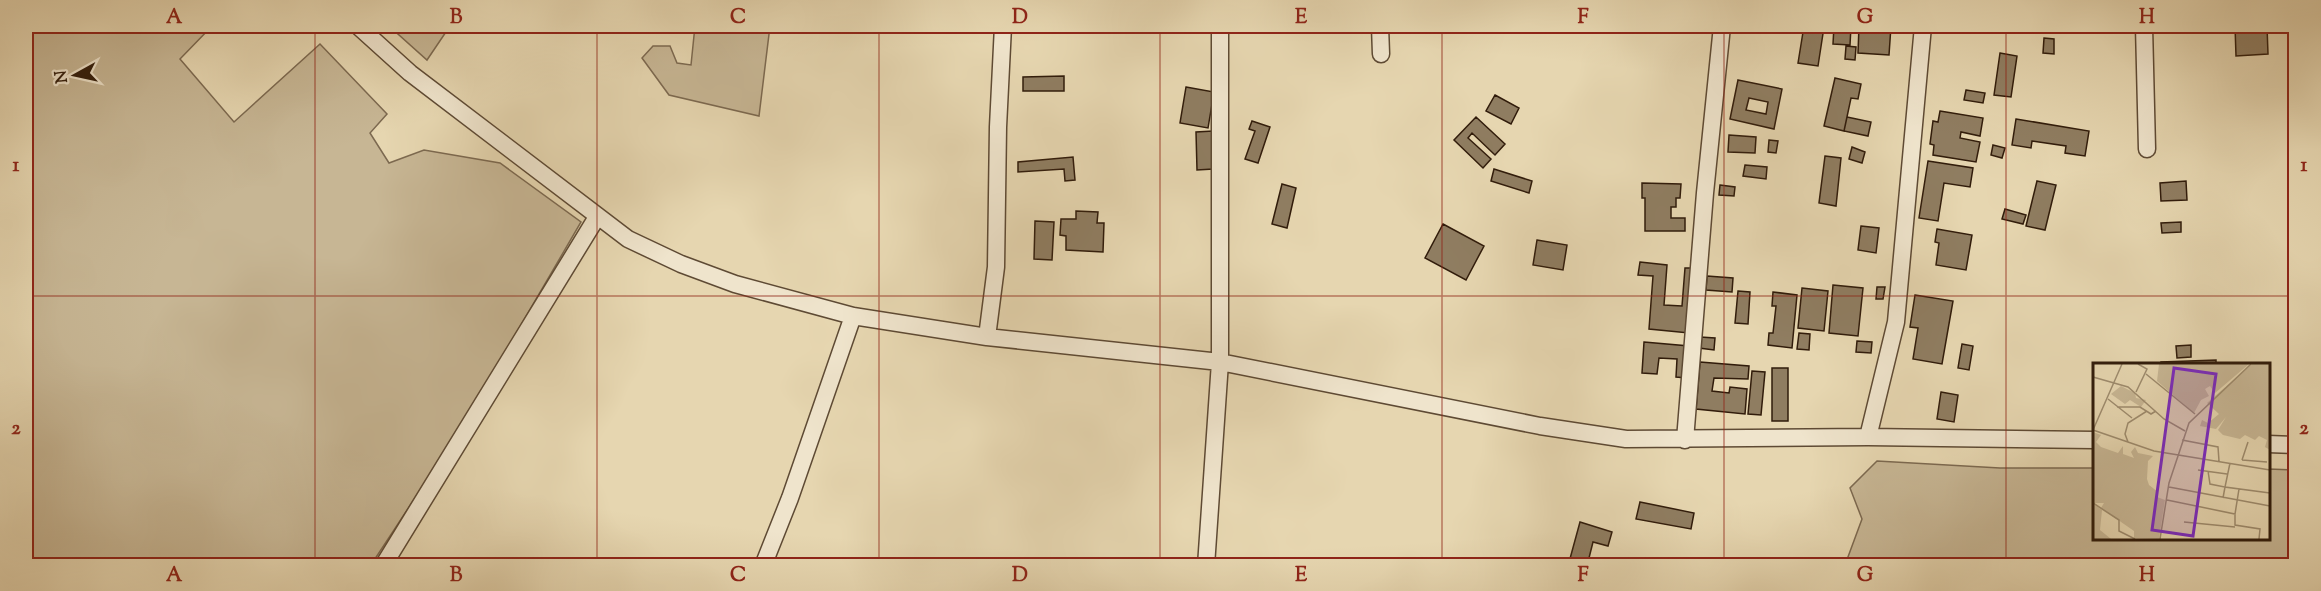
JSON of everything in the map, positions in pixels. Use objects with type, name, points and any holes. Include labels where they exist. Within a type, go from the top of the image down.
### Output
[{"type":"street","points":[[358,26],[410,73],[597,217],[628,238],[681,264],[735,284],[852,316],[987,337],[1220,362],[1583,434],[1626,439],[1868,437],[2093,440]]},
{"type":"street","points":[[987,337],[996,267],[998,127],[1003,26]]},
{"type":"street","points":[[1206,566],[1220,362],[1220,26]]},
{"type":"street","points":[[1380,26],[1381,54]]},
{"type":"street","points":[[1685,440],[1705,193],[1722,26]]},
{"type":"street","points":[[1868,437],[1896,322],[1923,26]]},
{"type":"street","points":[[2144,26],[2147,149]]},
{"type":"street","points":[[383,566],[597,217]]},
{"type":"street","points":[[763,566],[790,498],[852,316]]},
{"type":"street","points":[[2270,444],[2295,445]]},
{"type":"shaded area","points":[[26,26],[212,26],[180,59],[234,122],[320,44],[387,114],[370,133],[389,163],[424,150],[500,163],[581,222],[461,428],[371,565],[26,565]]},
{"type":"shaded area","points":[[389,26],[450,26],[427,60]]},
{"type":"shaded area","points":[[695,26],[770,26],[759,116],[669,95],[642,58],[653,46],[670,46],[677,63],[691,65]]},
{"type":"shaded area","points":[[1877,461],[2000,468],[2093,468],[2093,540],[2270,540],[2270,469],[2295,470],[2295,565],[1845,565],[1862,519],[1850,488]]},
{"type":"building","points":[[1804,26],[1824,27],[1818,66],[1798,63]]},
{"type":"building","points":[[1834,26],[1851,26],[1850,45],[1833,44]]},
{"type":"building","points":[[1859,26],[1891,26],[1889,55],[1858,53]]},
{"type":"building","points":[[2235,26],[2267,26],[2268,54],[2236,56]]},
{"type":"building","points":[[2044,38],[2054,39],[2054,54],[2043,53]]},
{"type":"building","points":[[1846,46],[1856,47],[1855,60],[1845,59]]},
{"type":"building","points":[[2000,53],[2017,56],[2011,97],[1994,95]]},
{"type":"building","points":[[1064,76],[1064,91],[1023,91],[1023,77]]},
{"type":"building","points":[[1835,78],[1861,84],[1858,99],[1851,98],[1844,131],[1824,126]]},
{"type":"building","points":[[1738,80],[1782,89],[1774,129],[1730,119]],"holes":[[[1749,98],[1768,102],[1766,114],[1746,110]]]},
{"type":"building","points":[[1186,87],[1214,92],[1208,128],[1180,123]]},
{"type":"building","points":[[1966,90],[1985,93],[1983,103],[1964,100]]},
{"type":"building","points":[[1495,95],[1519,108],[1511,124],[1486,111]]},
{"type":"building","points":[[1940,111],[1983,118],[1980,136],[1961,132],[1960,138],[1980,142],[1976,162],[1933,155],[1934,145],[1930,144],[1933,121],[1938,122]]},
{"type":"building","points":[[1476,117],[1505,144],[1495,155],[1472,133],[1468,138],[1491,159],[1483,168],[1454,140]]},
{"type":"building","points":[[1847,117],[1871,122],[1868,136],[1844,131]]},
{"type":"building","points":[[2016,119],[2089,131],[2085,156],[2065,153],[2066,146],[2032,141],[2031,148],[2012,145]]},
{"type":"building","points":[[1252,121],[1270,127],[1258,163],[1245,159],[1255,131],[1249,129]]},
{"type":"building","points":[[1213,131],[1213,169],[1197,170],[1196,132]]},
{"type":"building","points":[[1729,135],[1756,137],[1755,153],[1728,152]]},
{"type":"building","points":[[1769,140],[1778,141],[1776,153],[1768,152]]},
{"type":"building","points":[[1993,145],[2005,148],[2002,158],[1991,155]]},
{"type":"building","points":[[1852,147],[1865,152],[1862,163],[1849,159]]},
{"type":"building","points":[[1825,156],[1841,158],[1836,206],[1819,203]]},
{"type":"building","points":[[1073,157],[1075,180],[1065,181],[1064,169],[1018,172],[1018,162]]},
{"type":"building","points":[[1928,161],[1973,168],[1970,187],[1944,183],[1938,221],[1919,218]]},
{"type":"building","points":[[1745,165],[1767,167],[1766,179],[1743,176]]},
{"type":"building","points":[[1494,169],[1532,181],[1529,193],[1491,181]]},
{"type":"building","points":[[2037,181],[2056,185],[2045,230],[2026,226]]},
{"type":"building","points":[[2186,181],[2187,200],[2161,201],[2160,183]]},
{"type":"building","points":[[1642,183],[1681,184],[1680,198],[1676,198],[1676,207],[1671,207],[1671,218],[1685,218],[1685,231],[1645,231],[1645,198],[1642,198]]},
{"type":"building","points":[[1282,184],[1296,188],[1287,228],[1272,224]]},
{"type":"building","points":[[1720,185],[1735,187],[1734,196],[1719,195]]},
{"type":"building","points":[[2005,209],[2026,215],[2023,224],[2002,219]]},
{"type":"building","points":[[1076,211],[1098,212],[1097,223],[1104,223],[1103,252],[1066,250],[1066,236],[1060,235],[1061,219],[1076,219]]},
{"type":"building","points":[[1035,221],[1054,222],[1052,260],[1034,259]]},
{"type":"building","points":[[2181,222],[2181,232],[2162,233],[2161,223]]},
{"type":"building","points":[[1443,224],[1484,246],[1466,280],[1425,258]]},
{"type":"building","points":[[1861,226],[1879,228],[1876,253],[1858,250]]},
{"type":"building","points":[[1937,229],[1972,235],[1966,270],[1936,265],[1939,243],[1935,242]]},
{"type":"building","points":[[1537,240],[1567,245],[1563,270],[1533,265]]},
{"type":"building","points":[[1640,262],[1667,265],[1664,305],[1682,306],[1685,268],[1694,268],[1689,333],[1649,329],[1653,276],[1638,275]]},
{"type":"building","points":[[1707,276],[1733,278],[1732,292],[1706,290]]},
{"type":"building","points":[[1833,285],[1863,288],[1858,336],[1829,333]]},
{"type":"building","points":[[1877,287],[1885,287],[1883,299],[1876,299]]},
{"type":"building","points":[[1802,288],[1828,291],[1824,331],[1798,328]]},
{"type":"building","points":[[1738,291],[1750,292],[1748,324],[1735,323]]},
{"type":"building","points":[[1773,292],[1797,295],[1792,348],[1768,345],[1769,333],[1773,333],[1776,306],[1772,306]]},
{"type":"building","points":[[1915,295],[1953,301],[1942,364],[1913,359],[1918,328],[1910,327]]},
{"type":"building","points":[[1799,333],[1810,334],[1809,350],[1797,349]]},
{"type":"building","points":[[1700,337],[1715,338],[1714,350],[1699,348]]},
{"type":"building","points":[[1857,341],[1872,342],[1871,353],[1856,352]]},
{"type":"building","points":[[1644,342],[1689,346],[1686,378],[1676,377],[1677,359],[1659,358],[1657,374],[1642,373]]},
{"type":"building","points":[[1962,344],[1973,346],[1969,370],[1958,368]]},
{"type":"building","points":[[2191,345],[2191,357],[2177,358],[2176,346]]},
{"type":"building","points":[[2216,360],[2216,363],[2161,362]]},
{"type":"building","points":[[1700,362],[1749,366],[1748,379],[1714,378],[1712,391],[1729,393],[1730,387],[1747,389],[1745,414],[1696,409]]},
{"type":"building","points":[[1772,368],[1788,368],[1788,421],[1772,421]]},
{"type":"building","points":[[1752,371],[1765,372],[1761,415],[1748,414]]},
{"type":"building","points":[[1941,392],[1958,395],[1954,422],[1937,419]]},
{"type":"building","points":[[1640,502],[1694,513],[1691,529],[1636,519]]},
{"type":"building","points":[[1580,522],[1612,532],[1608,546],[1593,542],[1587,566],[1568,566]]}]
